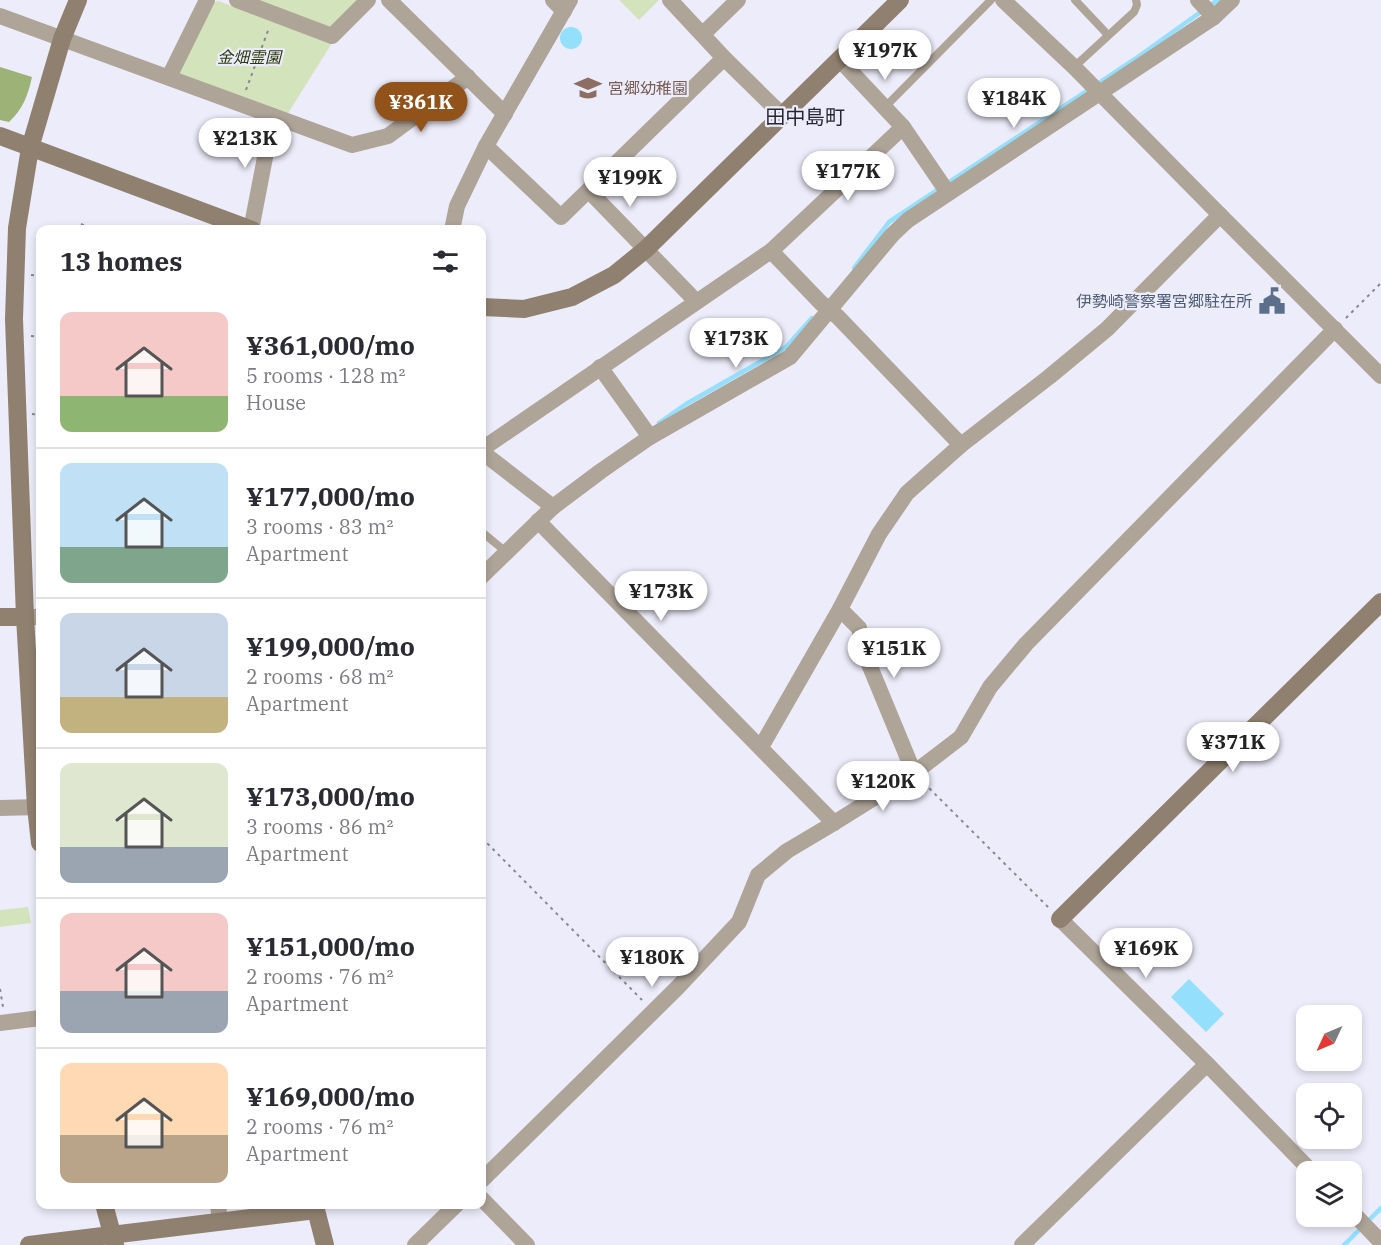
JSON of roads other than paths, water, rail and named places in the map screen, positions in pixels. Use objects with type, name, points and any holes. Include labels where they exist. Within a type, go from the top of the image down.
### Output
[{"type":"street","points":[[36,720],[33,617],[7,319],[17,228],[30,148],[62,39],[78,0]]},
{"type":"street","points":[[169,77],[207,0]]},
{"type":"street","points":[[237,0],[332,36],[368,0]]},
{"type":"street","points":[[389,0],[505,114]]},
{"type":"street","points":[[670,0],[782,115]]},
{"type":"street","points":[[703,34],[738,0]]},
{"type":"street","points":[[486,306],[524,309],[572,297],[614,275],[646,249],[900,0]]},
{"type":"street","points":[[1003,0],[1074,67],[1381,376]]},
{"type":"street","points":[[1198,0],[1214,17]]},
{"type":"street","points":[[486,572],[552,507],[593,477],[650,437],[790,357],[898,228],[1214,17],[1232,0]]},
{"type":"street","points":[[453,225],[457,206],[486,146],[562,4]]},
{"type":"street","points":[[0,16],[352,145],[388,136],[468,77]]},
{"type":"street","points":[[486,146],[561,218],[724,58]]},
{"type":"street","points":[[840,60],[903,127],[948,193]]},
{"type":"street","points":[[253,225],[273,116]]},
{"type":"street","points":[[486,447],[771,251],[903,127]]},
{"type":"street","points":[[0,136],[241,225]]},
{"type":"street","points":[[589,191],[695,302]]},
{"type":"street","points":[[761,747],[840,609],[879,534],[906,493],[961,445],[1107,329],[1220,215]]},
{"type":"street","points":[[771,251],[961,445]]},
{"type":"street","points":[[486,1176],[653,1011],[739,922],[758,875],[787,851],[914,772],[961,737],[990,687],[1026,644],[1335,329]]},
{"type":"street","points":[[600,367],[650,437]]},
{"type":"street","points":[[486,455],[552,507]]},
{"type":"street","points":[[538,521],[834,823]]},
{"type":"street","points":[[1301,1161],[1060,919],[1381,602]]},
{"type":"street","points":[[840,609],[859,628],[864,652],[914,772]]},
{"type":"street","points":[[0,617],[33,617]]},
{"type":"street","points":[[0,808],[36,807]]},
{"type":"street","points":[[3,1023],[36,1019]]},
{"type":"street","points":[[1022,1245],[1207,1064]]},
{"type":"street","points":[[486,1203],[527,1245]]},
{"type":"street","points":[[105,1209],[114,1240]]},
{"type":"street","points":[[29,1245],[114,1240],[219,1213],[284,1209]]},
{"type":"street","points":[[316,1209],[325,1245]]},
{"type":"street","points":[[415,1245],[452,1209]]},
{"type":"street","points":[[1362,1222],[1381,1242]]},
{"type":"lane","points":[[885,106],[991,0]]},
{"type":"lane","points":[[1075,0],[1108,35]]},
{"type":"lane","points":[[1074,67],[1134,12],[1137,5],[1136,0]]},
{"type":"lane","points":[[486,535],[506,552]]},
{"type":"water","points":[[571,27],[579,30],[582,38],[579,46],[571,49],[563,46],[560,38],[563,30]]},
{"type":"water","points":[[1189,979],[1224,1014],[1206,1032],[1171,997]]},
{"type":"waterway","points":[[1209,6],[1218,0]]},
{"type":"waterway","points":[[854,268],[889,222],[1135,59],[1202,11]]},
{"type":"waterway","points":[[659,423],[686,404],[786,347],[812,318]]},
{"type":"waterway","points":[[1367,1222],[1381,1208]]},
{"type":"waterway","points":[[1344,1245],[1361,1228]]},
{"type":"place","name":"宮郷幼稚園","points":[[588,88]]},
{"type":"place","name":"伊勢崎警察署宮郷駐在所","points":[[1272,301]]},
{"type":"district","name":"田中島町","points":[[805,117]]},
{"type":"park label","name":"金畑霊園","points":[[249,57]]}]
